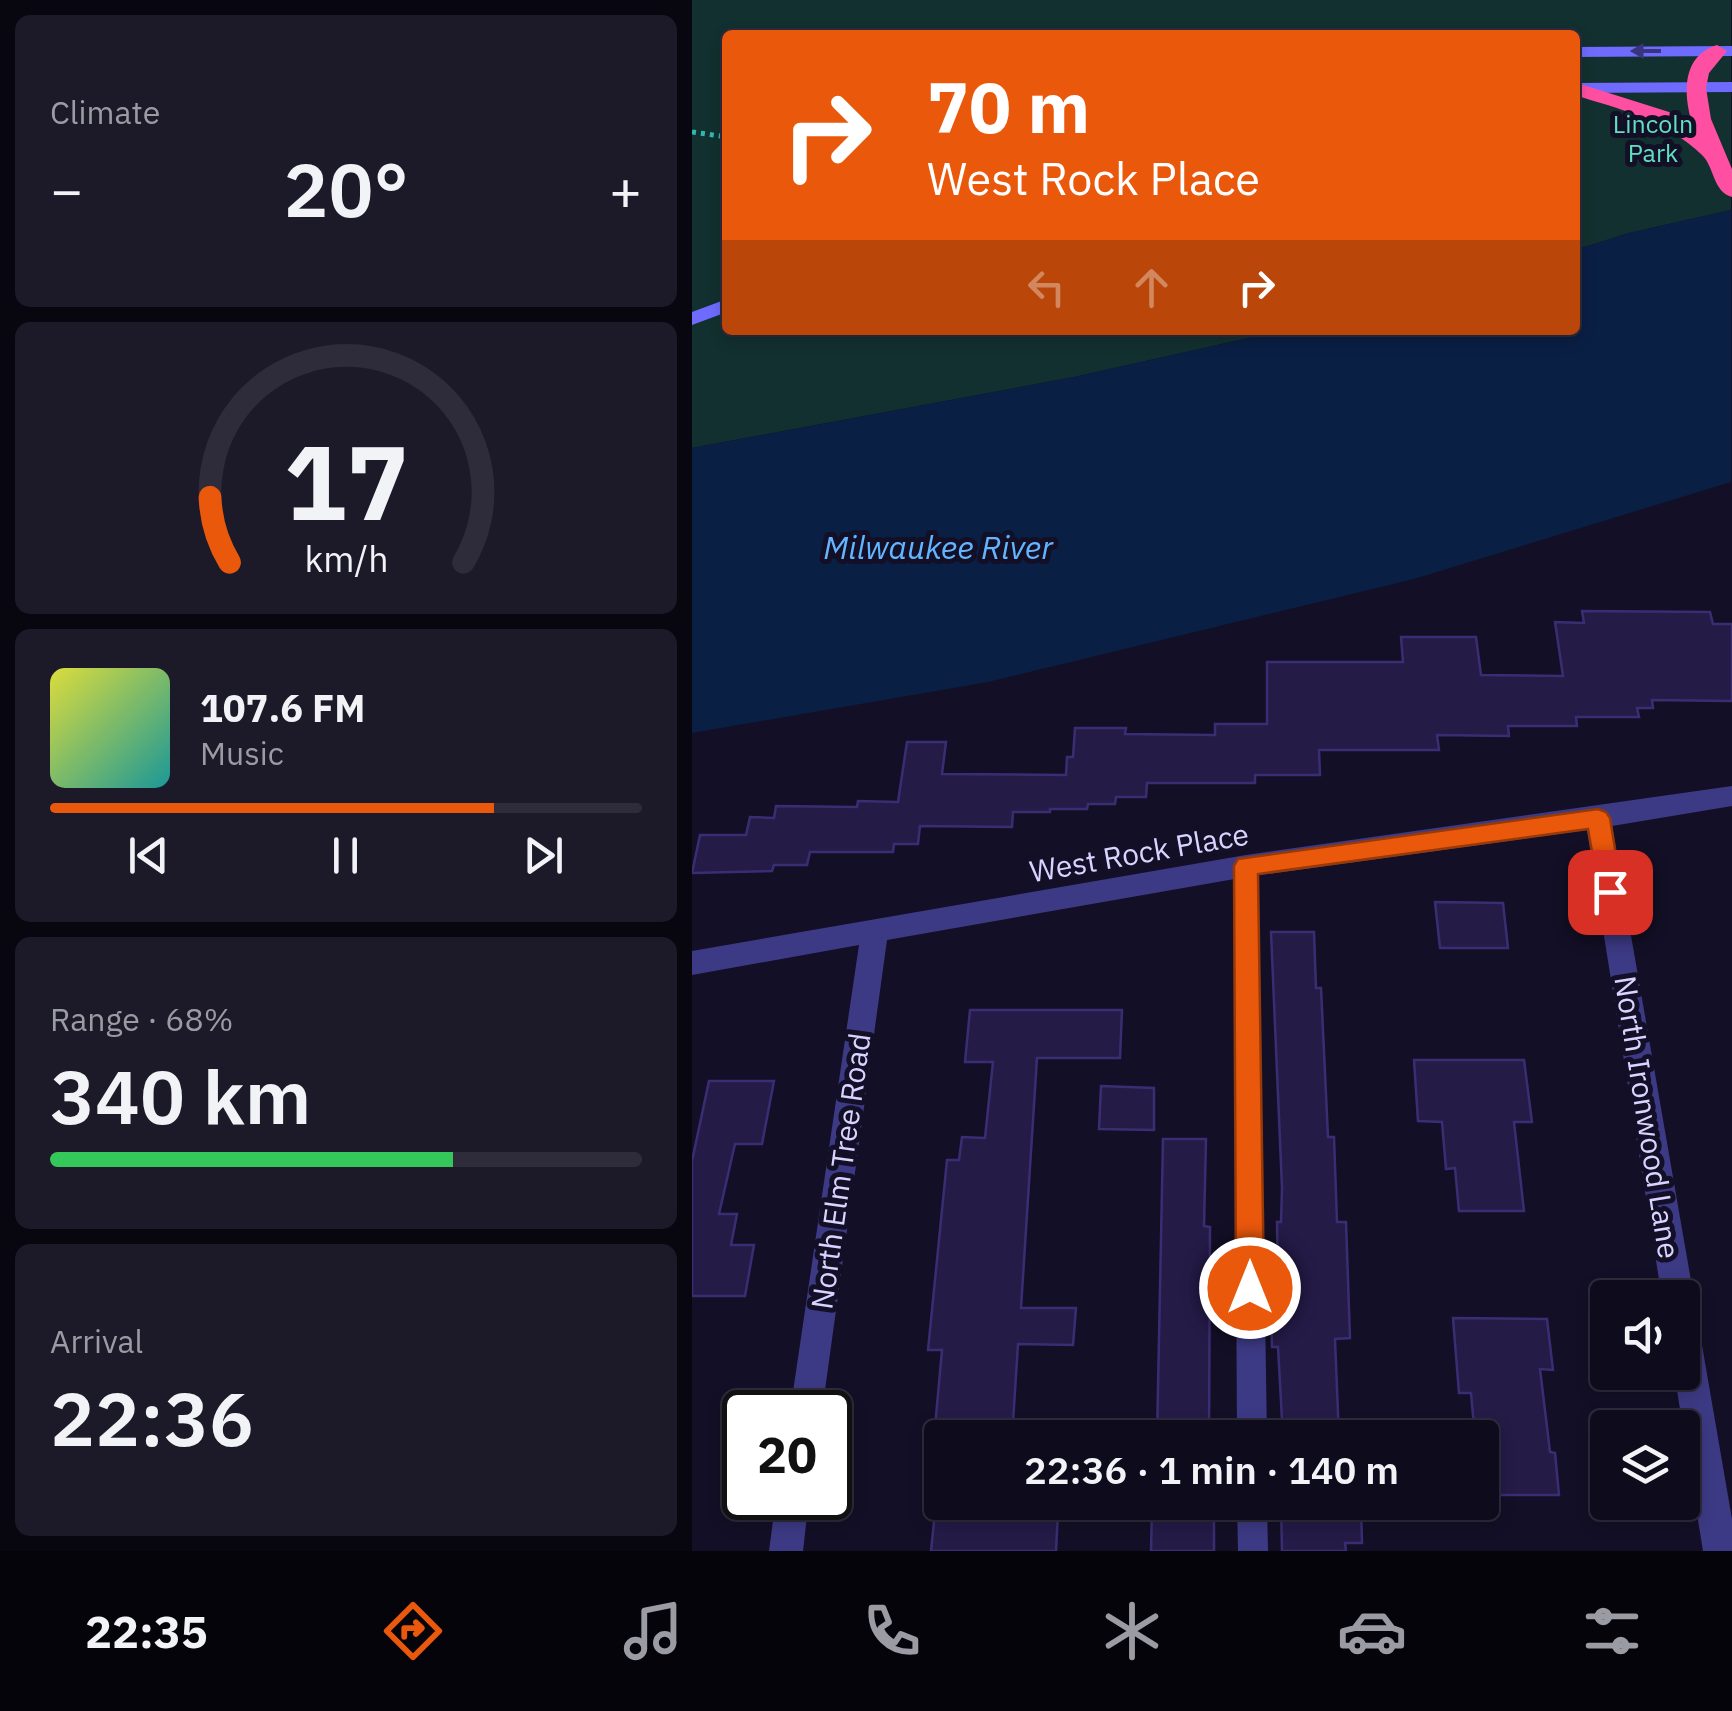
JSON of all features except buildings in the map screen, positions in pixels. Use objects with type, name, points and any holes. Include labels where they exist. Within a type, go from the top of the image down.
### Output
[{"type":"highway","points":[[1724,51],[1697,73],[1696,88],[1713,157],[1732,192]]},
{"type":"highway","points":[[1580,90],[1662,116],[1713,157]]},
{"type":"main road","points":[[1580,52],[1724,51]]},
{"type":"main road","points":[[1580,88],[1732,87]]},
{"type":"main road","points":[[692,319],[722,307]]},
{"type":"street","name":"West Rock Place","points":[[692,963],[1246,866],[1732,796]]},
{"type":"street","name":"North Ironwood Lane","points":[[1598,818],[1675,1280]]},
{"type":"street","name":"North Elm Tree Road","points":[[809,1390],[874,930]]},
{"type":"street","points":[[1693,1390],[1720,1551]]},
{"type":"street","points":[[786,1551],[791,1520]]},
{"type":"lane","points":[[1246,866],[1252,1420]]},
{"type":"lane","points":[[1252,1520],[1253,1551]]},
{"type":"path","points":[[692,132],[722,135]]},
{"type":"green space","name":"Lincoln Park","points":[[692,0],[1731,0],[1731,210],[1580,248],[1580,30],[722,30],[722,335],[1262,335],[1074,377],[692,448]]},
{"type":"water","name":"Milwaukee River","points":[[1731,210],[1731,482],[1414,579],[988,682],[692,733],[692,448],[1074,377],[1262,335],[1580,335],[1580,248]]},
{"type":"route","points":[[1250,1288],[1246,866],[1598,818],[1610,892]]}]
